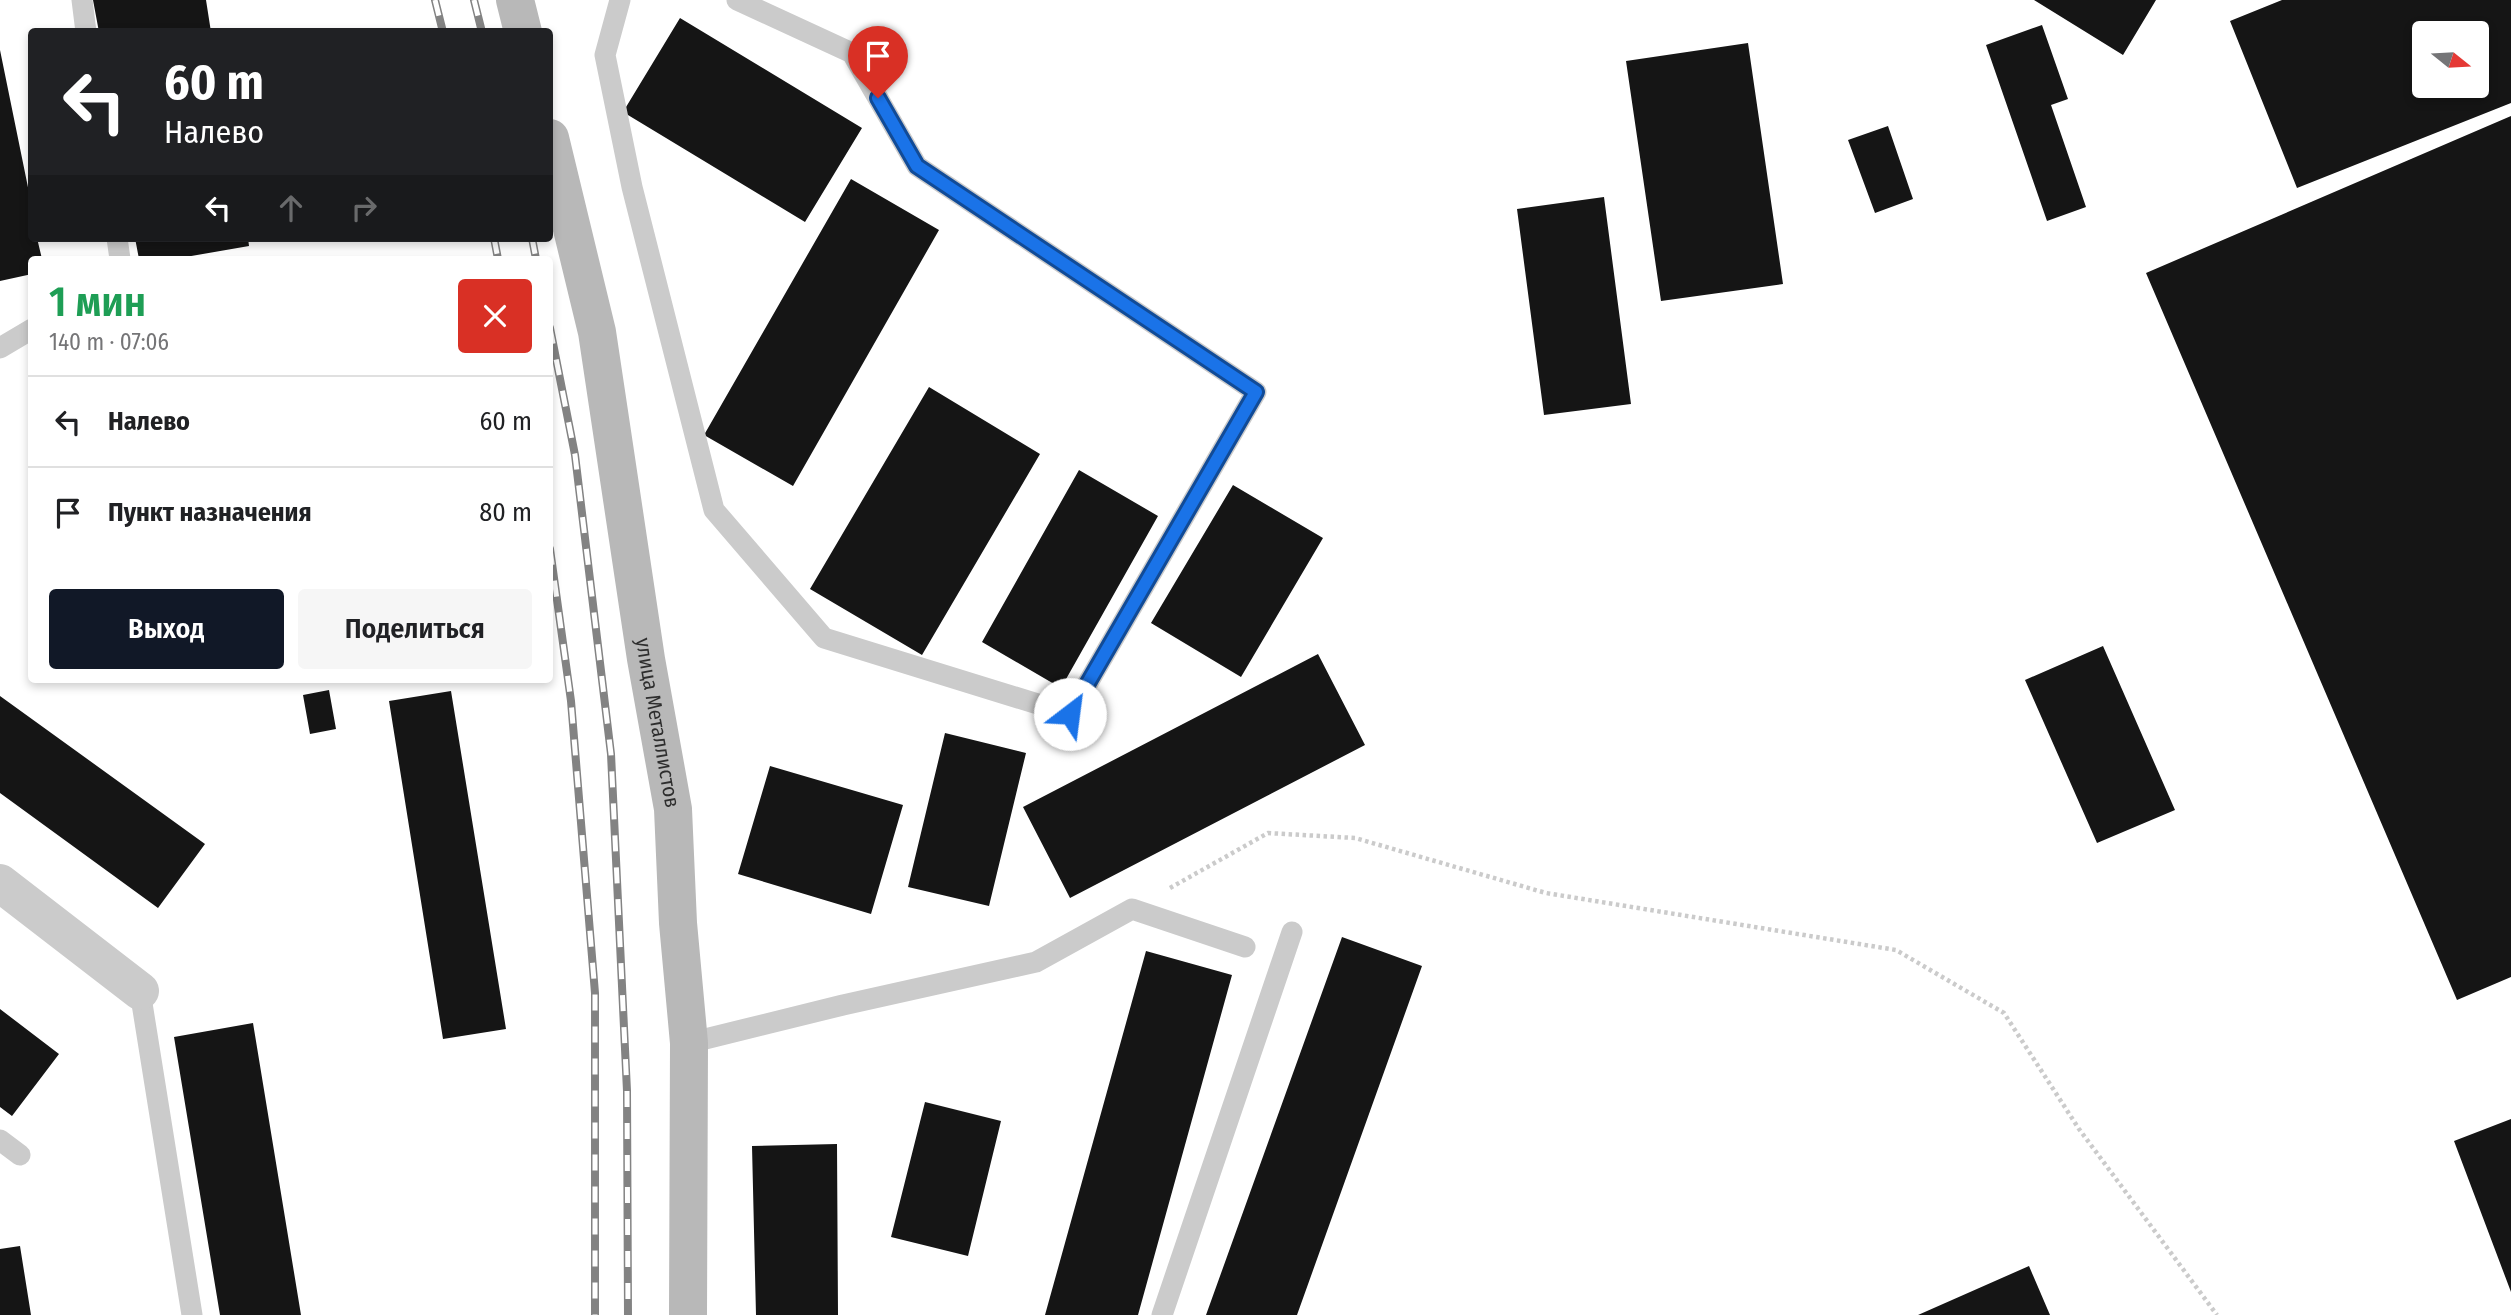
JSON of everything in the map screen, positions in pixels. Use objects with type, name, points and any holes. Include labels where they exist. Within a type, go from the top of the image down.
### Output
[{"type":"main road","points":[[515,0],[522,28]]},
{"type":"main road","name":"улица Металлистов","points":[[553,150],[597,332],[646,659],[673,808],[678,923],[689,1043],[688,1315]]},
{"type":"street","points":[[0,883],[140,991]]},
{"type":"lane","points":[[82,0],[86,28]]},
{"type":"lane","points":[[621,0],[605,55],[632,187],[713,510],[824,638],[1070,714],[1256,392],[917,166],[852,53],[737,0]]},
{"type":"lane","points":[[0,348],[28,331]]},
{"type":"lane","points":[[689,1043],[1035,962],[1132,909],[1245,947]]},
{"type":"lane","points":[[1162,1315],[1292,932]]},
{"type":"lane","points":[[140,991],[192,1315]]},
{"type":"lane","points":[[0,1140],[20,1155]]},
{"type":"path","points":[[1132,909],[1226,859],[1268,833],[1355,838],[1546,893],[1896,950],[2004,1013],[2079,1129],[2217,1315]]},
{"type":"building","points":[[93,0],[206,0],[210,28],[98,28]]},
{"type":"building","points":[[2034,0],[2156,0],[2123,55]]},
{"type":"building","points":[[2282,0],[2511,0],[2511,103],[2297,188],[2230,21]]},
{"type":"building","points":[[680,18],[862,128],[805,222],[623,112]]},
{"type":"building","points":[[2042,25],[2068,99],[2051,105],[2086,207],[2047,221],[1986,45]]},
{"type":"building","points":[[1748,43],[1783,284],[1661,301],[1626,61]]},
{"type":"building","points":[[0,50],[28,187],[28,242],[38,242],[41,256],[28,256],[28,275],[0,281]]},
{"type":"building","points":[[2511,116],[2511,977],[2457,1000],[2146,273]]},
{"type":"building","points":[[1888,126],[1913,199],[1875,213],[1848,140]]},
{"type":"building","points":[[851,179],[939,230],[793,486],[704,435]]},
{"type":"building","points":[[1604,197],[1631,404],[1544,415],[1517,209]]},
{"type":"building","points":[[136,242],[248,242],[249,246],[191,256],[138,256]]},
{"type":"building","points":[[929,387],[1040,454],[922,655],[810,589]]},
{"type":"building","points":[[1079,470],[1158,516],[1061,688],[982,642]]},
{"type":"building","points":[[1233,485],[1323,538],[1241,677],[1151,623]]},
{"type":"building","points":[[2103,646],[2175,810],[2097,843],[2025,680]]},
{"type":"building","points":[[1318,654],[1365,745],[1070,898],[1023,807]]},
{"type":"building","points":[[329,690],[336,729],[310,734],[303,695]]},
{"type":"building","points":[[451,691],[506,1029],[443,1039],[389,701]]},
{"type":"building","points":[[0,696],[205,844],[158,908],[0,793]]},
{"type":"building","points":[[945,733],[1026,753],[989,906],[908,887]]},
{"type":"building","points":[[770,766],[903,805],[871,914],[738,874]]},
{"type":"building","points":[[1342,937],[1422,966],[1297,1315],[1206,1315]]},
{"type":"building","points":[[1146,951],[1232,975],[1138,1315],[1045,1315]]},
{"type":"building","points":[[0,1009],[59,1054],[12,1116],[0,1107]]},
{"type":"building","points":[[253,1023],[301,1315],[220,1315],[174,1037]]},
{"type":"building","points":[[925,1102],[1001,1121],[968,1256],[891,1237]]},
{"type":"building","points":[[2511,1119],[2511,1292],[2454,1141]]},
{"type":"building","points":[[837,1144],[838,1315],[756,1315],[752,1146]]},
{"type":"building","points":[[20,1246],[31,1315],[0,1315],[0,1249]]},
{"type":"building","points":[[2029,1266],[2050,1315],[1918,1315]]},
{"type":"railway","points":[[435,0],[442,28]]},
{"type":"railway","points":[[474,0],[481,28]]},
{"type":"railway","points":[[495,242],[497,256]]},
{"type":"railway","points":[[533,242],[535,256]]},
{"type":"railway","points":[[553,343],[575,455],[611,754],[627,1091],[628,1315]]},
{"type":"railway","points":[[553,571],[571,701],[595,993],[595,1315]]},
{"type":"route","points":[[878,98],[917,166],[1256,392],[1070,714]]}]
